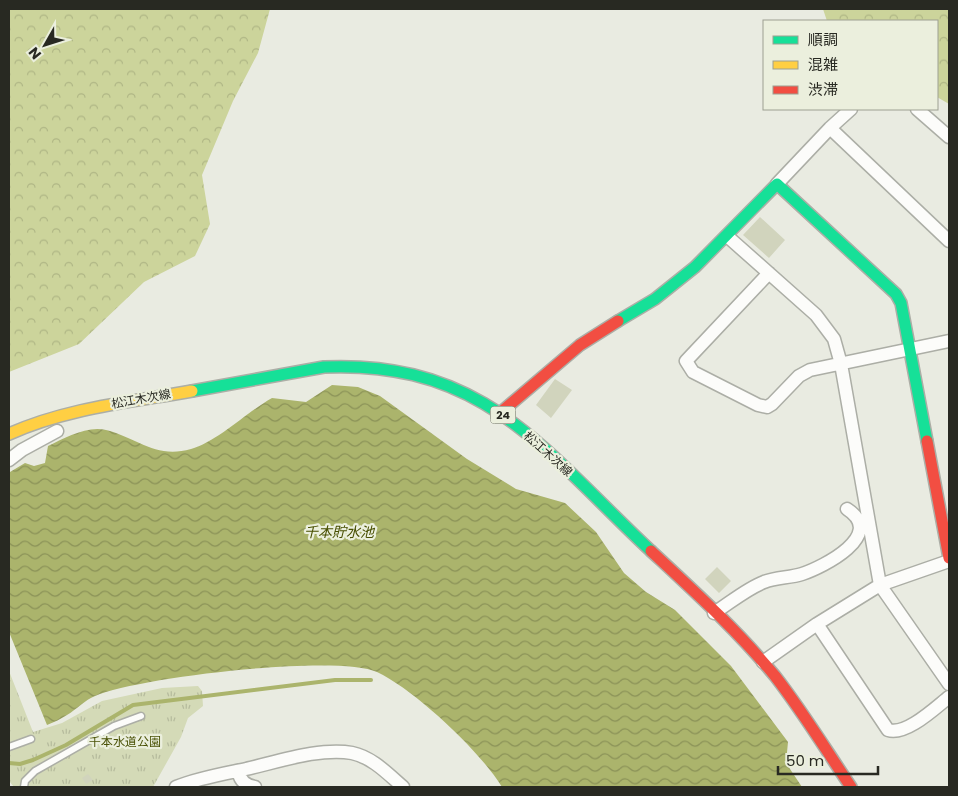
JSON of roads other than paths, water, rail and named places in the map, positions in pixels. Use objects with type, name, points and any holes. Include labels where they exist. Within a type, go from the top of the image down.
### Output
[{"type":"main road","points":[[500,413],[580,345],[661,294],[695,267],[777,184],[896,294],[901,303],[949,560]]},
{"type":"main road","name":"松江木次線","points":[[9,434],[38,422],[73,412],[280,374],[359,365],[389,368],[444,382],[478,399],[500,413],[538,444],[714,613],[763,662],[851,787]]},
{"type":"street","points":[[777,184],[830,128],[850,110]]},
{"type":"street","points":[[920,110],[949,137]]},
{"type":"street","points":[[830,128],[949,241]]},
{"type":"street","points":[[727,236],[816,315],[834,339],[841,364],[880,585],[949,684]]},
{"type":"street","points":[[769,273],[686,361],[693,372],[767,407],[799,376],[810,370],[949,341]]},
{"type":"street","points":[[9,460],[22,450],[57,431]]},
{"type":"street","points":[[714,613],[764,582],[803,574],[838,556],[858,536],[860,530],[857,520],[847,509]]},
{"type":"street","points":[[763,662],[817,624],[880,585],[949,560]]},
{"type":"street","points":[[817,624],[888,730],[894,732],[906,728],[949,697]]},
{"type":"street","points":[[176,787],[305,756],[346,752],[376,765],[403,787]]},
{"type":"street","points":[[238,771],[240,779],[249,786],[255,787]]},
{"type":"lane","points":[[24,787],[25,781],[35,771],[114,726],[141,716]]},
{"type":"lane","points":[[9,747],[31,739]]},
{"type":"water","name":"千本貯水池","points":[[332,385],[358,387],[380,396],[467,459],[516,489],[565,503],[596,532],[624,573],[646,592],[675,610],[731,666],[788,742],[786,763],[802,787],[502,787],[479,756],[446,723],[409,692],[377,672],[355,667],[322,665],[237,670],[152,682],[95,696],[65,716],[47,725],[9,632],[10,472],[25,463],[34,466],[45,463],[48,446],[76,433],[92,429],[106,430],[157,449],[178,451],[191,449],[211,440],[272,398],[306,402]]},
{"type":"waterway","points":[[9,763],[20,764],[33,760],[66,745],[133,705],[335,680],[371,680]]},
{"type":"park label","name":"千本水道公園","points":[[125,742]]}]
